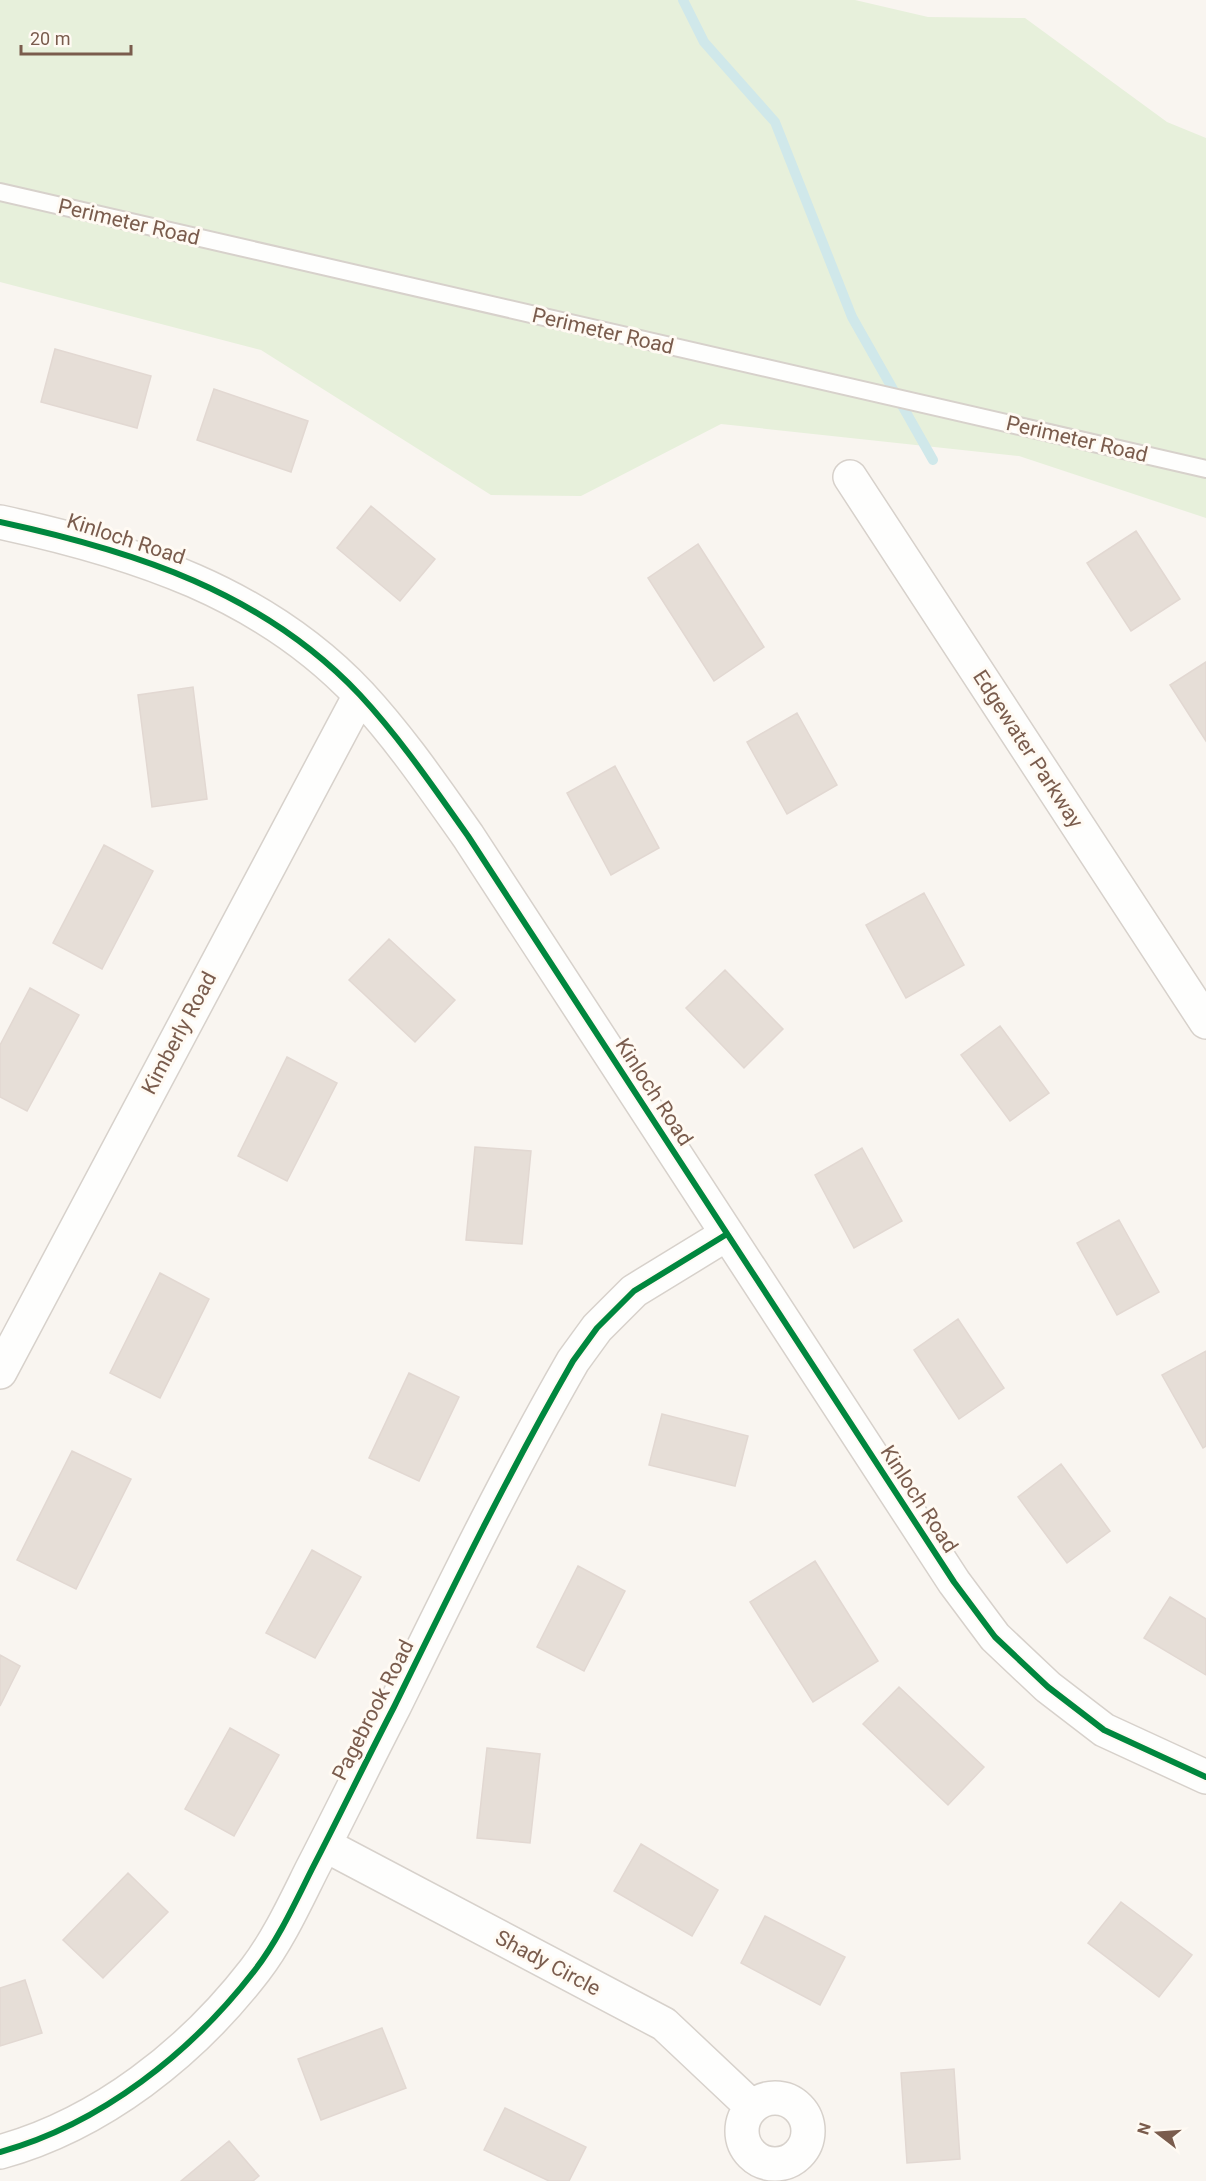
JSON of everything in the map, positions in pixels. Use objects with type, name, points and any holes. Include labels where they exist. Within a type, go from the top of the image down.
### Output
[{"type":"street","name":"Edgewater Parkway","points":[[850,477],[1206,1022]]},
{"type":"street","name":"Kinloch Road","points":[[0,522],[76,538],[182,573],[271,622],[314,653],[360,695],[420,769],[468,836],[954,1582],[994,1637],[1048,1687],[1104,1731],[1206,1777]]},
{"type":"street","name":"Kimberly Road","points":[[0,1372],[360,695]]},
{"type":"street","name":"Pagebrook Road","points":[[0,2152],[32,2143],[95,2113],[156,2071],[208,2024],[256,1969],[293,1907],[456,1581],[573,1361],[597,1328],[634,1291],[727,1234]]},
{"type":"street","name":"Shady Circle","points":[[324,1845],[664,2025],[752,2107]]},
{"type":"lane","name":"Perimeter Road","points":[[0,192],[1206,469]]},
{"type":"green space","points":[[0,0],[855,0],[928,17],[1025,18],[1167,122],[1206,138],[1206,518],[1019,456],[721,424],[581,496],[491,495],[261,350],[0,282]]},
{"type":"building","points":[[55,349],[151,376],[137,428],[41,402]]},
{"type":"building","points":[[214,389],[308,421],[291,472],[197,440]]},
{"type":"building","points":[[371,506],[435,559],[400,601],[337,548]]},
{"type":"building","points":[[1136,531],[1180,599],[1131,631],[1087,563]]},
{"type":"building","points":[[698,544],[764,647],[714,681],[648,578]]},
{"type":"building","points":[[1206,662],[1206,741],[1170,685]]},
{"type":"building","points":[[193,687],[207,799],[152,807],[138,695]]},
{"type":"building","points":[[797,713],[837,785],[787,814],[747,742]]},
{"type":"building","points":[[615,766],[659,848],[611,875],[567,793]]},
{"type":"building","points":[[104,845],[153,871],[102,969],[53,943]]},
{"type":"building","points":[[924,893],[964,965],[906,998],[866,925]]},
{"type":"building","points":[[389,939],[455,1000],[415,1042],[349,980]]},
{"type":"building","points":[[725,970],[783,1029],[744,1068],[686,1008]]},
{"type":"building","points":[[30,988],[79,1015],[27,1111],[0,1097],[0,1045]]},
{"type":"building","points":[[1000,1026],[1049,1093],[1010,1121],[961,1055]]},
{"type":"building","points":[[287,1057],[337,1083],[287,1181],[238,1156]]},
{"type":"building","points":[[475,1147],[531,1151],[522,1244],[466,1240]]},
{"type":"building","points":[[862,1148],[902,1221],[854,1248],[815,1175]]},
{"type":"building","points":[[1119,1220],[1159,1292],[1117,1315],[1077,1243]]},
{"type":"building","points":[[160,1273],[209,1299],[160,1398],[110,1373]]},
{"type":"building","points":[[958,1319],[1004,1388],[959,1419],[914,1350]]},
{"type":"building","points":[[1206,1351],[1206,1446],[1203,1448],[1162,1375]]},
{"type":"building","points":[[409,1373],[459,1397],[419,1481],[369,1458]]},
{"type":"building","points":[[662,1414],[748,1436],[735,1486],[649,1465]]},
{"type":"building","points":[[72,1451],[131,1479],[76,1589],[17,1560]]},
{"type":"building","points":[[1061,1464],[1110,1531],[1067,1563],[1018,1497]]},
{"type":"building","points":[[312,1550],[361,1577],[315,1658],[266,1633]]},
{"type":"building","points":[[815,1561],[878,1661],[813,1702],[750,1602]]},
{"type":"building","points":[[578,1566],[625,1591],[584,1671],[537,1647]]},
{"type":"building","points":[[1170,1597],[1206,1619],[1206,1675],[1144,1638]]},
{"type":"building","points":[[0,1655],[20,1666],[0,1706]]},
{"type":"building","points":[[899,1687],[984,1767],[948,1805],[863,1724]]},
{"type":"building","points":[[230,1728],[279,1755],[234,1836],[185,1809]]},
{"type":"building","points":[[487,1748],[540,1754],[530,1843],[477,1838]]},
{"type":"building","points":[[641,1844],[718,1890],[692,1936],[614,1891]]},
{"type":"building","points":[[128,1873],[168,1912],[103,1978],[63,1940]]},
{"type":"building","points":[[1121,1902],[1192,1955],[1159,1997],[1088,1943]]},
{"type":"building","points":[[765,1916],[845,1957],[820,2005],[741,1963]]},
{"type":"building","points":[[25,1980],[42,2033],[0,2046],[0,1988]]},
{"type":"building","points":[[382,2028],[406,2088],[321,2120],[298,2059]]},
{"type":"building","points":[[954,2069],[960,2159],[907,2163],[901,2073]]},
{"type":"building","points":[[505,2108],[586,2147],[569,2181],[549,2181],[484,2150]]},
{"type":"building","points":[[229,2141],[259,2176],[253,2181],[181,2181]]},
{"type":"waterway","points":[[683,0],[704,42],[775,122],[852,317],[933,460]]},
{"type":"cycle path","points":[[0,522],[99,547],[147,562],[194,581],[239,603],[282,629],[322,659],[360,695],[403,746],[468,836],[954,1582],[995,1637],[1048,1687],[1104,1730],[1206,1777]]},
{"type":"cycle path","points":[[0,2152],[37,2140],[73,2123],[108,2104],[141,2082],[202,2030],[255,1970],[293,1908],[481,1533],[573,1361],[597,1328],[634,1291],[727,1234]]}]
